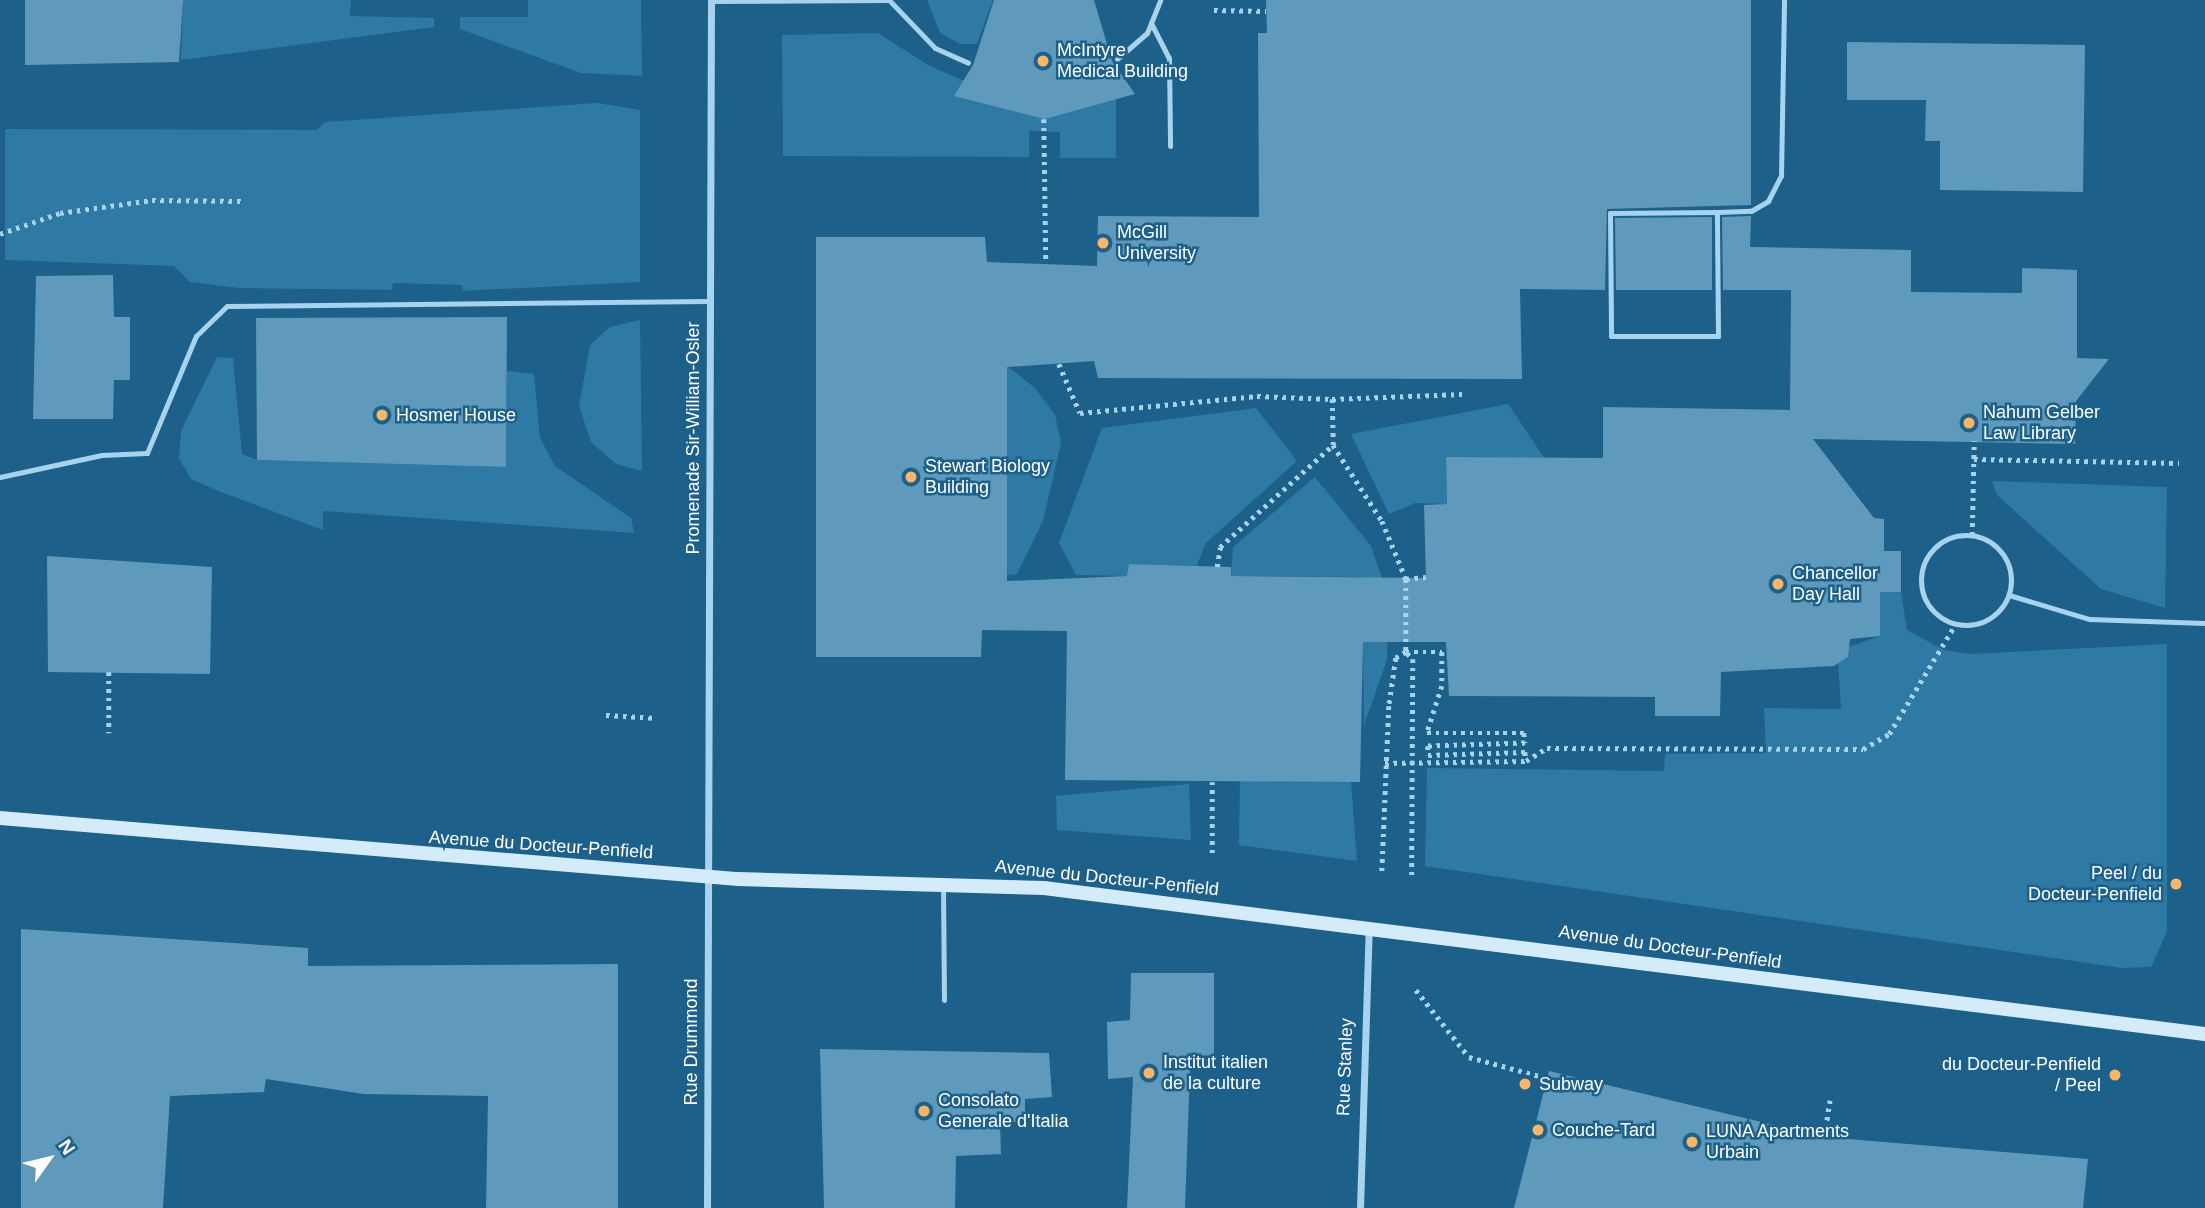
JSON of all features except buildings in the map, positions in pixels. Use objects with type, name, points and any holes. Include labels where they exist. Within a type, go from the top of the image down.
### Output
[{"type":"main road","name":"Avenue du Docteur-Penfield","points":[[0,818],[708,876],[1055,889],[2205,1034]]},
{"type":"street","name":"Promenade Sir-William-Osler","points":[[708,876],[711,0]]},
{"type":"street","name":"Rue Drummond","points":[[707,1208],[708,876]]},
{"type":"street","name":"Rue Stanley","points":[[1360,1208],[1369,928]]},
{"type":"lane","points":[[711,0],[889,0],[935,48],[968,63]]},
{"type":"lane","points":[[1117,59],[1137,46],[1151,23],[1160,0]]},
{"type":"lane","points":[[1717,212],[1718,336],[1611,336],[1610,213],[1751,211],[1768,201],[1781,176],[1784,0]]},
{"type":"lane","points":[[1151,23],[1169,58],[1170,146]]},
{"type":"lane","points":[[0,477],[102,455],[147,453],[196,336],[227,306],[709,300]]},
{"type":"lane","points":[[1972,535],[1991,542],[2006,558],[2009,594],[1984,622],[1955,625],[1926,603],[1922,566],[1941,542],[1972,535]]},
{"type":"lane","points":[[2009,594],[2089,619],[2205,623]]},
{"type":"lane","points":[[943,884],[944,1000]]},
{"type":"path","points":[[1214,10],[1266,10]]},
{"type":"path","points":[[1045,119],[1046,263]]},
{"type":"path","points":[[0,234],[60,214],[152,200],[244,201]]},
{"type":"path","points":[[1059,364],[1080,413],[1257,396],[1332,399],[1462,394]]},
{"type":"path","points":[[1332,399],[1333,445],[1382,521],[1406,579],[1406,652],[1413,659],[1410,762],[1412,878]]},
{"type":"path","points":[[1972,535],[1974,442]]},
{"type":"path","points":[[1217,567],[1220,547],[1333,445]]},
{"type":"path","points":[[1974,459],[2179,463]]},
{"type":"path","points":[[1406,579],[1426,578]]},
{"type":"path","points":[[1385,763],[1525,761],[1547,748],[1874,746],[1889,734],[1955,625]]},
{"type":"path","points":[[1382,873],[1385,763],[1396,658],[1406,652],[1442,652],[1442,686],[1427,733],[1524,733],[1525,743],[1428,746],[1428,755],[1525,752],[1525,761]]},
{"type":"path","points":[[109,672],[109,733]]},
{"type":"path","points":[[606,715],[657,718]]},
{"type":"path","points":[[1212,782],[1212,853]]},
{"type":"path","points":[[1416,990],[1469,1056],[1547,1078]]},
{"type":"path","points":[[1824,1138],[1830,1100]]},
{"type":"shaded area","points":[[183,0],[351,0],[350,16],[434,18],[434,27],[181,60]]},
{"type":"shaded area","points":[[528,0],[641,0],[642,76],[581,73],[460,29],[460,17],[528,17]]},
{"type":"shaded area","points":[[927,0],[993,0],[977,44],[960,44],[940,33]]},
{"type":"shaded area","points":[[878,33],[928,65],[1010,101],[1116,97],[1116,158],[1060,158],[1060,132],[1029,131],[1029,157],[783,156],[782,35]]},
{"type":"shaded area","points":[[597,103],[640,110],[640,282],[463,291],[462,285],[393,283],[392,290],[239,288],[190,282],[174,266],[5,260],[5,129],[317,130],[325,122]]},
{"type":"shaded area","points":[[640,320],[642,471],[616,464],[591,442],[579,406],[590,345],[610,327]]},
{"type":"shaded area","points":[[217,357],[233,358],[242,454],[257,460],[506,467],[507,371],[534,374],[540,438],[555,466],[631,518],[634,533],[323,511],[323,530],[221,492],[191,479],[179,458],[181,431]]},
{"type":"shaded area","points":[[1007,366],[1035,388],[1055,415],[1061,443],[1043,521],[1017,574],[1007,575]]},
{"type":"shaded area","points":[[1508,404],[1545,459],[1446,457],[1447,504],[1415,503],[1389,514],[1351,434]]},
{"type":"shaded area","points":[[1256,408],[1297,461],[1205,544],[1197,566],[1130,564],[1127,576],[1076,575],[1059,543],[1102,428]]},
{"type":"shaded area","points":[[1315,477],[1371,546],[1388,596],[1387,660],[1364,725],[1362,577],[1231,576],[1233,547]]},
{"type":"shaded area","points":[[1992,481],[2167,487],[2165,608],[2101,589],[1997,495]]},
{"type":"shaded area","points":[[1880,592],[1901,592],[1907,630],[1944,650],[1970,654],[2167,644],[2167,932],[2151,967],[2122,968],[1425,866],[1427,768],[1664,771],[1665,754],[1766,753],[1764,708],[1841,709],[1838,660],[1848,657],[1849,647],[1880,636]]},
{"type":"shaded area","points":[[1240,781],[1351,782],[1357,861],[1239,845]]},
{"type":"shaded area","points":[[1189,784],[1191,840],[1057,830],[1056,796]]},
{"type":"place","name":"McIntyre Medical Building","points":[[1043,61]]},
{"type":"place","name":"McGill University","points":[[1103,243]]},
{"type":"place","name":"Hosmer House","points":[[382,415]]},
{"type":"place","name":"Nahum Gelber Law Library","points":[[1969,423]]},
{"type":"place","name":"Stewart Biology Building","points":[[911,477]]},
{"type":"place","name":"Chancellor Day Hall","points":[[1778,584]]},
{"type":"place","name":"Peel / du Docteur-Penfield","points":[[2176,884]]},
{"type":"place","name":"Institut italien de la culture","points":[[1149,1073]]},
{"type":"place","name":"du Docteur-Penfield / Peel","points":[[2115,1075]]},
{"type":"place","name":"Subway","points":[[1525,1084]]},
{"type":"place","name":"Consolato Generale d'Italia","points":[[924,1111]]},
{"type":"place","name":"Couche-Tard","points":[[1538,1130]]},
{"type":"place","name":"LUNA Apartments Urbain","points":[[1692,1142]]}]
